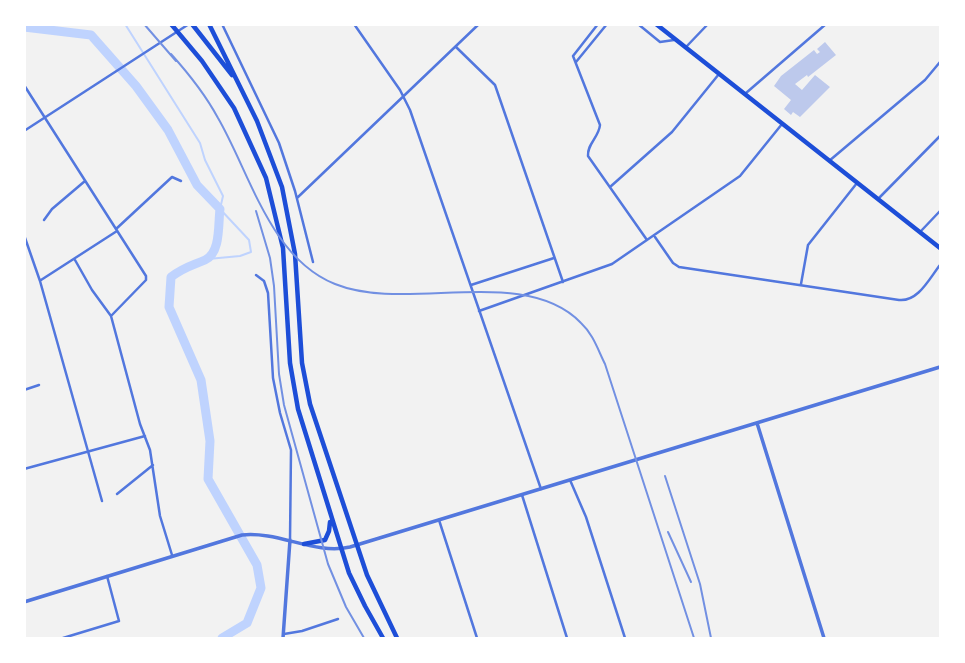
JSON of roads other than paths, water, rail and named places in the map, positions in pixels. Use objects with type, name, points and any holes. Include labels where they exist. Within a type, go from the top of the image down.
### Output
[{"type":"main road","points":[[171,24],[215,78],[234,108],[266,178],[284,248],[288,344],[293,388],[306,439],[341,548],[365,606],[383,639]]},
{"type":"main road","points":[[191,24],[235,78]]},
{"type":"main road","points":[[209,24],[267,145],[284,194],[295,254],[299,333],[306,384],[357,545],[382,610],[397,639]]},
{"type":"main road","points":[[656,24],[940,248]]},
{"type":"main road","points":[[304,544],[322,541],[328,537],[329,511]]},
{"type":"street","points":[[24,131],[191,24]]},
{"type":"street","points":[[222,24],[279,143],[297,198],[313,262]]},
{"type":"street","points":[[354,24],[404,97],[541,489]]},
{"type":"street","points":[[297,198],[479,24]]},
{"type":"street","points":[[598,24],[573,55],[600,122],[599,131],[588,147],[588,156],[647,240]]},
{"type":"street","points":[[576,62],[607,24]]},
{"type":"street","points":[[638,24],[660,42],[675,40]]},
{"type":"street","points":[[685,48],[708,24]]},
{"type":"street","points":[[744,94],[826,24]]},
{"type":"street","points":[[456,47],[495,85],[563,282]]},
{"type":"street","points":[[829,161],[925,80],[940,62]]},
{"type":"street","points":[[610,187],[672,132],[719,74]]},
{"type":"street","points":[[24,85],[146,276],[146,280],[111,316]]},
{"type":"street","points":[[480,311],[608,266],[743,174],[782,124]]},
{"type":"street","points":[[878,199],[940,136]]},
{"type":"street","points":[[40,281],[117,230],[173,177],[181,181]]},
{"type":"street","points":[[44,220],[52,209],[85,181]]},
{"type":"street","points":[[801,285],[808,245],[857,183]]},
{"type":"street","points":[[920,232],[940,211]]},
{"type":"street","points":[[24,235],[40,281],[102,501]]},
{"type":"street","points":[[654,235],[673,263],[679,267],[909,300],[940,265]]},
{"type":"street","points":[[470,285],[554,258]]},
{"type":"street","points":[[75,259],[92,290],[111,316],[153,466],[160,516],[172,555]]},
{"type":"street","points":[[256,275],[264,281],[268,293],[273,378],[291,450],[290,540],[283,636],[338,619]]},
{"type":"street","points":[[24,602],[215,541],[242,535],[268,535],[304,544],[341,548],[357,545],[940,367]]},
{"type":"street","points":[[24,390],[39,385]]},
{"type":"street","points":[[757,423],[824,639]]},
{"type":"street","points":[[24,469],[145,436]]},
{"type":"street","points":[[117,494],[153,466]]},
{"type":"street","points":[[570,480],[586,517],[625,639]]},
{"type":"street","points":[[522,495],[567,639]]},
{"type":"street","points":[[439,520],[477,639]]},
{"type":"street","points":[[64,639],[119,621],[107,576]]},
{"type":"waterway","points":[[125,24],[200,143],[205,160],[223,196],[220,209],[249,240],[251,252],[240,256],[208,259]]},
{"type":"waterway","points":[[24,27],[91,35],[136,86],[168,130],[197,185],[220,209],[218,238],[214,251],[205,260],[171,277],[169,307],[201,380],[210,441],[208,479],[257,565],[261,588],[247,623],[222,638]]},
{"type":"railway","points":[[144,24],[176,61]]},
{"type":"railway","points":[[171,54],[213,109],[278,235],[294,255],[313,272],[335,284],[364,292],[497,292],[528,296],[557,306],[585,327],[605,364],[694,638]]},
{"type":"railway","points":[[256,211],[270,258],[284,405],[328,564],[346,607],[364,638]]},
{"type":"railway","points":[[665,476],[700,584],[711,638]]},
{"type":"railway","points":[[668,532],[691,582]]}]
